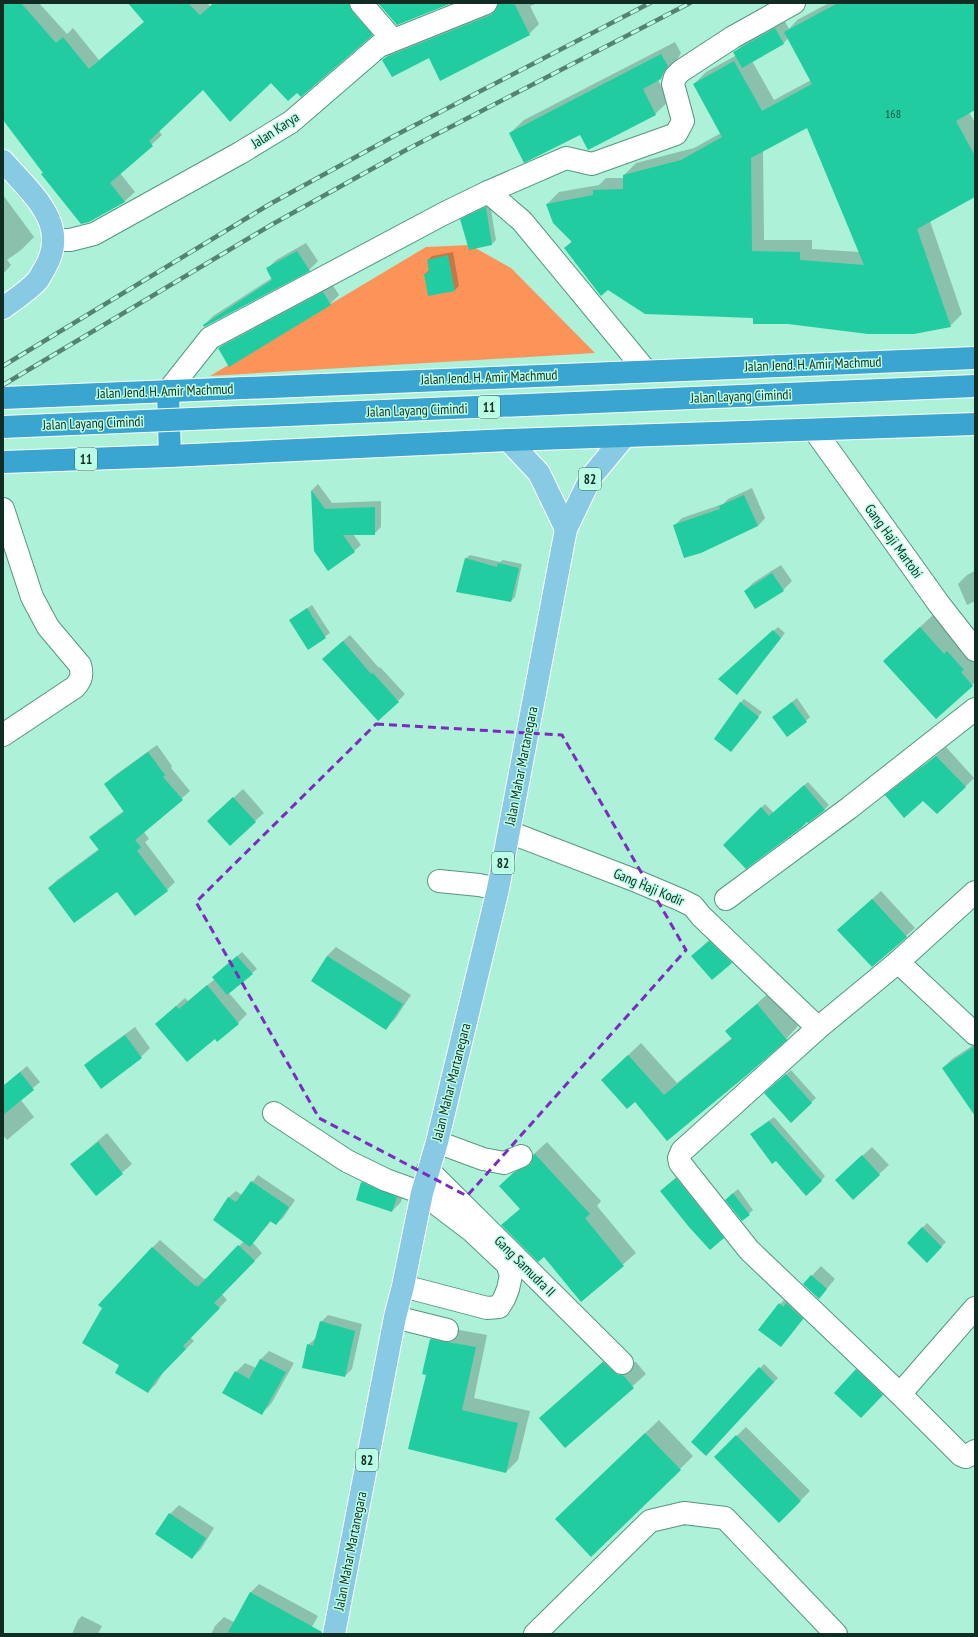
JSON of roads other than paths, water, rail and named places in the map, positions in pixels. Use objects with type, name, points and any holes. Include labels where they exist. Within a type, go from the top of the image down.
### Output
[{"type":"highway","name":"Jalan Jend. H. Amir Machmud","points":[[3,398],[975,358]]},
{"type":"highway","name":"Jalan Layang Cimindi","points":[[3,427],[975,386]]},
{"type":"highway","points":[[168,391],[170,456]]},
{"type":"highway","name":"11","points":[[3,462],[170,456],[508,440],[975,424]]},
{"type":"main road","points":[[3,161],[42,206],[51,223],[55,240],[50,260],[38,281],[3,308]]},
{"type":"main road","name":"Jalan Mahar Martanegara","points":[[334,1634],[395,1317],[403,1286],[422,1193],[437,1142],[498,889],[566,529],[591,477],[625,436]]},
{"type":"main road","points":[[508,440],[539,473],[566,529]]},
{"type":"street","points":[[362,3],[393,40]]},
{"type":"street","name":"Jalan Karya","points":[[55,240],[70,240],[94,234],[240,153],[290,122],[379,46],[486,3]]},
{"type":"street","points":[[168,391],[210,338],[488,192],[566,158],[592,164],[676,134],[683,121],[673,84],[675,77],[681,71],[734,37],[794,3]]},
{"type":"street","points":[[488,192],[522,221],[646,371]]},
{"type":"street","name":"Gang Haji Martobi","points":[[815,430],[939,604],[975,650]]},
{"type":"street","points":[[3,508],[32,597],[48,626],[80,665],[82,672],[80,680],[75,687],[3,736]]},
{"type":"street","points":[[726,899],[849,808],[975,709]]},
{"type":"street","name":"Gang Haji Kodir","points":[[509,832],[634,880],[692,906],[818,1028]]},
{"type":"street","points":[[439,881],[479,885],[498,889]]},
{"type":"street","points":[[975,892],[898,962],[818,1028],[682,1151],[679,1158],[680,1163],[749,1250],[900,1394],[961,1455],[966,1457],[975,1451]]},
{"type":"street","points":[[898,962],[975,1034]]},
{"type":"street","points":[[274,1113],[347,1161],[386,1180],[422,1193],[461,1222],[508,1264],[510,1275],[508,1289],[499,1307],[487,1308],[403,1286]]},
{"type":"street","points":[[437,1142],[483,1159],[504,1163],[521,1156]]},
{"type":"street","name":"Gang Samudra II","points":[[428,1170],[622,1363]]},
{"type":"street","points":[[900,1394],[975,1308]]},
{"type":"street","points":[[395,1317],[447,1330]]},
{"type":"street","points":[[535,1634],[650,1521],[684,1513],[725,1518],[836,1634]]},
{"type":"railway","points":[[3,366],[270,204],[394,136],[650,3]]},
{"type":"railway","points":[[3,385],[271,225],[406,150],[690,3]]}]
